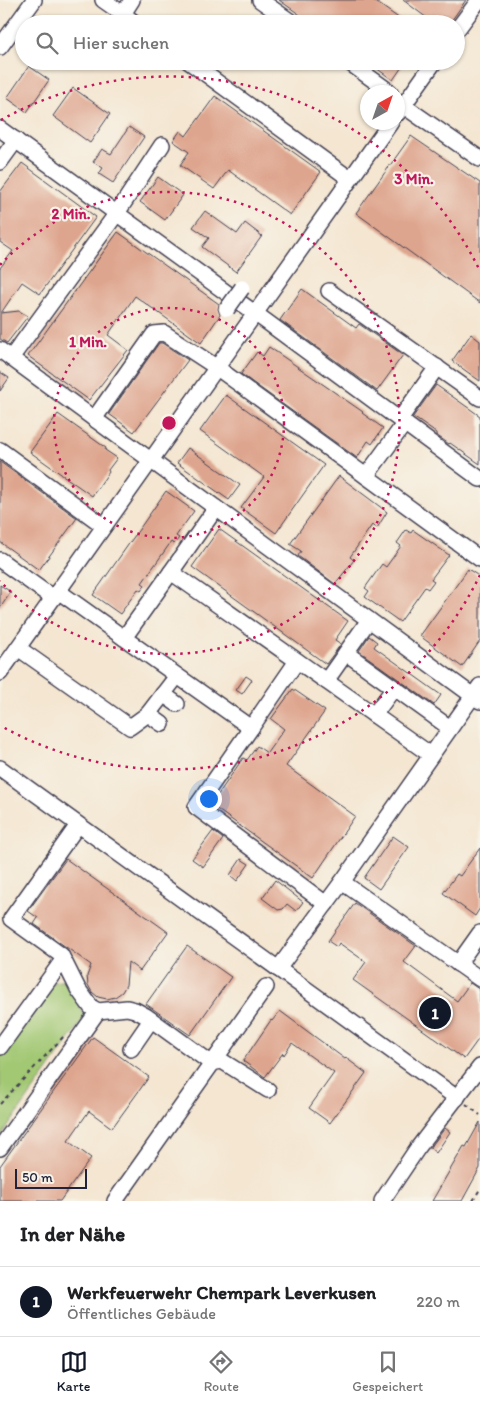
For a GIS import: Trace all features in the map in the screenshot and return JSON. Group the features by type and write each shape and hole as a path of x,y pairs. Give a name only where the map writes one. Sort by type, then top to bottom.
{"lane":[{"path":"23,15 34,0"},
{"path":"103,0 123,14 132,0"},
{"path":"260,0 281,15"},
{"path":"465,19 479,0"},
{"path":"0,46 15,26"},
{"path":"200,70 350,179"},
{"path":"359,70 380,85"},
{"path":"405,100 428,70"},
{"path":"405,108 480,159"},
{"path":"0,129 255,313 480,479"},
{"path":"0,673 386,130"},
{"path":"0,162 16,140"},
{"path":"162,145 117,213 5,354 369,620 478,694 450,728 342,882 278,969"},
{"path":"227,309 242,288"},
{"path":"329,291 480,398"},
{"path":"94,418 154,334 164,333 216,367 480,560"},
{"path":"366,476 437,367"},
{"path":"0,450 104,526"},
{"path":"124,638 216,508"},
{"path":"0,560 124,638 250,728"},
{"path":"171,572 431,755"},
{"path":"326,681 369,620"},
{"path":"18,648 130,728 148,714 177,676"},
{"path":"346,653 450,728"},
{"path":"297,660 196,807 326,904"},
{"path":"374,715 394,688"},
{"path":"163,694 177,704"},
{"path":"148,714 162,724"},
{"path":"0,768 457,1098"},
{"path":"78,824 5,924 61,956 78,989 91,1008 98,1011 127,1008 135,1010 211,1063 222,1061 268,1090"},
{"path":"342,882 480,980"},
{"path":"458,964 480,933"},
{"path":"0,1047 63,960"},
{"path":"115,1201 266,987"},
{"path":"0,1148 98,1011"},
{"path":"131,1050 151,1020"},
{"path":"382,1201 417,1149 480,1067"}],"path":[{"path":"0,1104 65,1035"},
{"path":"457,1098 480,1115"},
{"path":"473,1201 480,1189"}],"green space":[{"path":"66,981 70,985 85,1017 0,1138 0,1054 54,982"}],"building":[{"path":"279,0 373,0 394,15 300,15"},
{"path":"403,0 466,0 455,15 423,15"},
{"path":"26,70 35,70 49,80 27,112 7,98"},
{"path":"379,70 400,70 393,80"},
{"path":"73,88 110,114 90,143 53,116"},
{"path":"215,96 321,172 290,215 228,170 214,189 180,165 189,152 173,141 180,131 186,136"},
{"path":"129,127 144,137 113,183 99,174 103,168 93,162 102,149 111,154"},
{"path":"411,136 480,183 480,303 356,213"},
{"path":"22,163 96,217 40,294 22,282 1,313 19,311 28,316 7,343 0,339 0,268 13,251 0,242 0,192"},
{"path":"158,177 183,195 165,220 140,202"},
{"path":"205,211 237,234 245,223 262,236 236,272 202,247 209,238 193,227"},
{"path":"118,232 219,304 220,315 201,343 135,296 108,335 128,350 89,400 28,356"},
{"path":"302,289 356,328 359,324 403,355 377,391 280,320"},
{"path":"471,334 480,341 480,381 452,361"},
{"path":"159,343 162,343 188,360 134,432 109,414"},
{"path":"269,347 383,428 372,444 368,441 357,458 241,374 257,352 263,356"},
{"path":"0,372 9,378 0,391"},
{"path":"436,385 480,416 480,464 436,435 436,433 413,417"},
{"path":"226,395 324,465 276,533 241,508 264,477 200,431"},
{"path":"58,414 117,458 92,496 30,452"},
{"path":"188,448 240,485 229,500 177,463"},
{"path":"0,462 77,518 39,570 0,542"},
{"path":"339,476 387,512 377,528 372,525 350,557 354,560 335,584 298,556 301,551 290,544"},
{"path":"166,491 194,511 176,536 179,538 174,544 171,542 142,583 145,585 141,591 138,589 120,614 93,595"},
{"path":"219,529 348,621 335,640 341,644 326,664 192,567"},
{"path":"406,530 411,533 413,530 449,555 431,579 434,581 428,589 425,587 400,622 365,597 369,591 365,588 382,564 386,567 401,546 397,543"},
{"path":"468,569 480,577 480,641 462,667 420,636"},
{"path":"0,585 11,592 0,608"},
{"path":"369,636 377,642 374,647 441,695 434,705 359,651"},
{"path":"246,676 252,680 242,694 236,690"},
{"path":"293,689 325,711 286,766 355,816 313,878 211,805 243,758 247,760 257,746 267,753 284,729 271,719"},
{"path":"213,831 223,839 203,867 192,859"},
{"path":"393,836 409,847 379,889 364,878"},
{"path":"480,848 480,908 475,916 443,893 457,874 460,876"},
{"path":"66,859 168,932 140,971 128,962 126,985 122,992 115,997 107,999 98,997 92,992 88,985 87,976 91,965 34,924 38,918 28,911"},
{"path":"241,859 249,864 237,881 230,875"},
{"path":"275,880 303,902 296,911 287,904 283,909 278,910 262,898"},
{"path":"355,903 416,946 404,962 457,1001 470,983 480,990 480,1037 464,1059 353,980 366,962 339,943 337,947 328,941"},
{"path":"187,946 231,977 190,1035 146,1004"},
{"path":"280,1011 366,1073 330,1123 309,1108 334,1073 292,1043 265,1077 243,1061 271,1020"},
{"path":"93,1037 149,1077 112,1128 89,1111 68,1141 91,1158 60,1201 0,1201 0,1166"},
{"path":"480,1122 480,1168 462,1201 432,1201 464,1146 466,1147"},
{"path":"445,1128 450,1132 436,1153 430,1148"}],"place":[{"name":"Werkfeuerwehr Chempark Leverkusen","path":"435,1013"}]}
